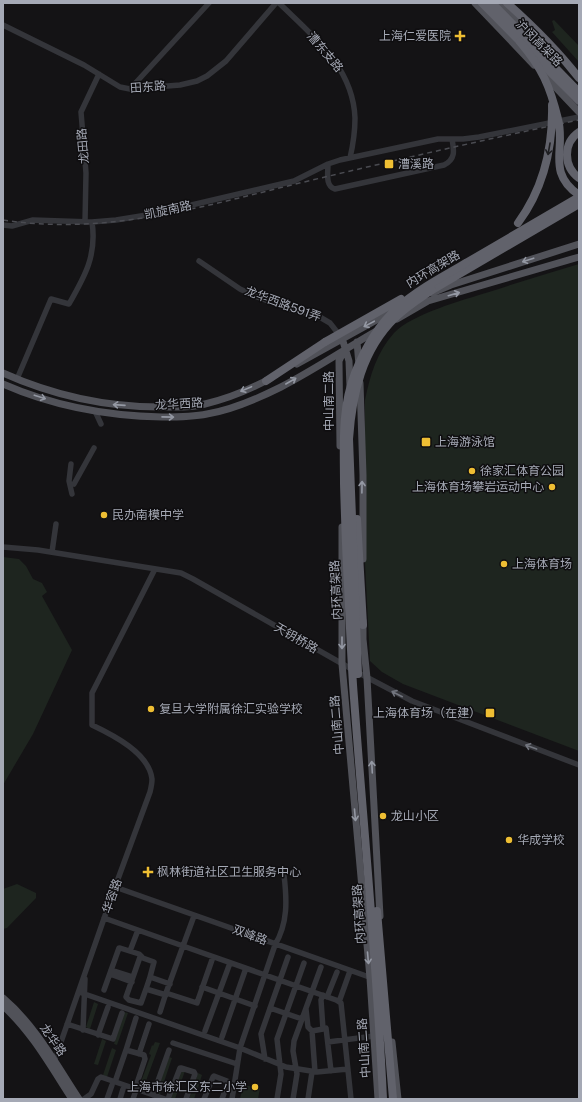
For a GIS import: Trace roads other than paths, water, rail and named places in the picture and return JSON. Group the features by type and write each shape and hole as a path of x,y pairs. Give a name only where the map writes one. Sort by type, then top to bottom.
{"highway":[{"name":"沪闵高架路","path":"482,3 579,100"},
{"name":"沪闵高架路","path":"492,3 579,92"},
{"path":"507,3 527,21 578,75"},
{"path":"520,42 542,71 552,96 559,121 559,164 561,174 570,187 579,196"},
{"path":"486,251 511,231 526,213 536,194 548,152 552,115 552,96"},
{"path":"579,132 570,140 567,148 567,158 570,167 579,178"},
{"name":"内环高架路","path":"383,1099 379,1014 354,697 346,538 344,426 346,401 361,358 372,337 393,311 408,298 429,285 579,196"},
{"name":"内环高架路","path":"393,1099 359,699 349,439 352,404 356,388 371,350 385,328 395,318 419,299 579,204"},
{"path":"266,381 357,323 429,285"},
{"path":"351,474 354,484 357,519 363,626"}],"main road":[{"path":"475,3 579,112"},
{"path":"500,3 578,75"},
{"path":"511,3 569,59 578,75"},
{"path":"342,338 403,305 451,285 579,244"},
{"path":"344,350 428,301 579,257"},
{"name":"龙华西路","path":"3,373 45,389 112,404 149,407 183,407 222,400 266,381 342,338"},
{"name":"中山南二路","path":"342,338 349,369 358,610 363,626"},
{"name":"中山南二路","path":"357,342 363,475 363,561 365,608 363,626 380,914 398,1099"},
{"name":"龙华西路","path":"3,384 41,398 109,414 183,417 207,414 241,404 281,387 344,350"},
{"name":"中山南二路","path":"344,350 340,361 339,380 342,664 370,978 378,1099"},
{"name":"龙华路","path":"3,998 26,1021 53,1064 72,1099"},
{"name":"龙华路","path":"3,1006 26,1030 78,1099"}],"street":[{"path":"130,89 209,3"},
{"name":"田东路","path":"3,25 68,56 123,88 130,89 180,85 197,81 207,76 226,61 278,3"},
{"name":"漕东支路","path":"278,3 332,57 345,76 350,89 355,112 354,135 350,158"},
{"name":"龙田路","path":"85,222 86,173 81,112 99,74"},
{"name":"凯旋南路","path":"3,226 12,226 33,220 92,222 153,214 294,181 328,164 350,158 438,139 479,137 579,117"},
{"path":"328,164 328,184 331,188 335,189 444,165 453,157 454,150 452,139"},
{"path":"18,379 51,299 69,304 85,275 94,243 92,222"},
{"name":"龙华西路591弄","path":"199,261 240,289 257,298 290,309 318,316 330,323 342,338"},
{"path":"3,389 13,388"},
{"path":"95,411 101,424"},
{"path":"74,484 94,448"},
{"path":"71,464 69,481 72,494"},
{"path":"52,552 56,524"},
{"name":"天钥桥路","path":"3,547 52,552 181,573 401,696 429,709 579,765"},
{"name":"华容路","path":"53,1064 150,792 152,781 147,764 116,736 92,725 92,693 155,569"},
{"path":"232,1099 240,1048 275,945 281,935 287,900 284,875"},
{"name":"双峰路","path":"115,887 370,978 386,979"},
{"path":"160,1012 194,916"},
{"path":"104,918 341,1003 351,1099"},
{"path":"130,951 138,930"},
{"path":"104,990 119,948 139,954 142,957 154,962 141,1003 129,1000 126,997 140,958 142,957"},
{"path":"146,988 197,1003 213,957"},
{"path":"265,1058 261,1034 288,957"},
{"path":"206,1031 230,963"},
{"path":"277,1099 281,1066 277,1039 304,963"},
{"path":"293,1099 297,1074 293,1046 311,991 321,967"},
{"path":"222,1037 246,968"},
{"path":"83,1030 85,971"},
{"path":"339,1002 350,971"},
{"path":"110,972 132,979"},
{"path":"323,1029 321,1000 325,996 337,972"},
{"path":"150,977 170,984"},
{"path":"202,987 255,1006"},
{"path":"79,992 240,1048 281,1066 314,1072 348,1069"},
{"path":"306,1006 310,1029 314,1072 308,1099"},
{"path":"98,1035 108,1007"},
{"path":"270,1008 302,1019"},
{"path":"67,1024 113,1039 122,1013"},
{"path":"107,1099 126,1050 136,1018"},
{"path":"139,1054 149,1024"},
{"path":"298,1029 326,1028 331,1071"},
{"path":"328,1042 374,1036"},
{"path":"173,1042 237,1064"},
{"path":"126,1050 144,1055 145,1059 133,1099"},
{"path":"149,1097 169,1050"},
{"path":"168,1099 181,1068 194,1072 195,1074 186,1099"},
{"path":"204,1099 214,1076 228,1082 222,1099"},
{"path":"84,1099 91,1094 99,1078 101,1077 149,1097 165,1099"},
{"path":"120,1099 123,1089"}],"railway":[{"path":"3,220 42,224 80,224 155,216 192,209 442,150 579,120"}],"place":[{"name":"上海仁爱医院","path":"460,36"},
{"name":"漕溪路","path":"389,164"},
{"name":"上海游泳馆","path":"426,442"},
{"name":"徐家汇体育公园","path":"472,471"},
{"name":"上海体育场攀岩运动中心","path":"552,487"},
{"name":"民办南模中学","path":"104,515"},
{"name":"上海体育场","path":"504,564"},
{"name":"复旦大学附属徐汇实验学校","path":"151,709"},
{"name":"上海体育场（在建）","path":"490,713"},
{"name":"龙山小区","path":"383,816"},
{"name":"华成学校","path":"509,840"},
{"name":"枫林街道社区卫生服务中心","path":"148,872"},
{"name":"上海市徐汇区东二小学","path":"255,1087"}]}
